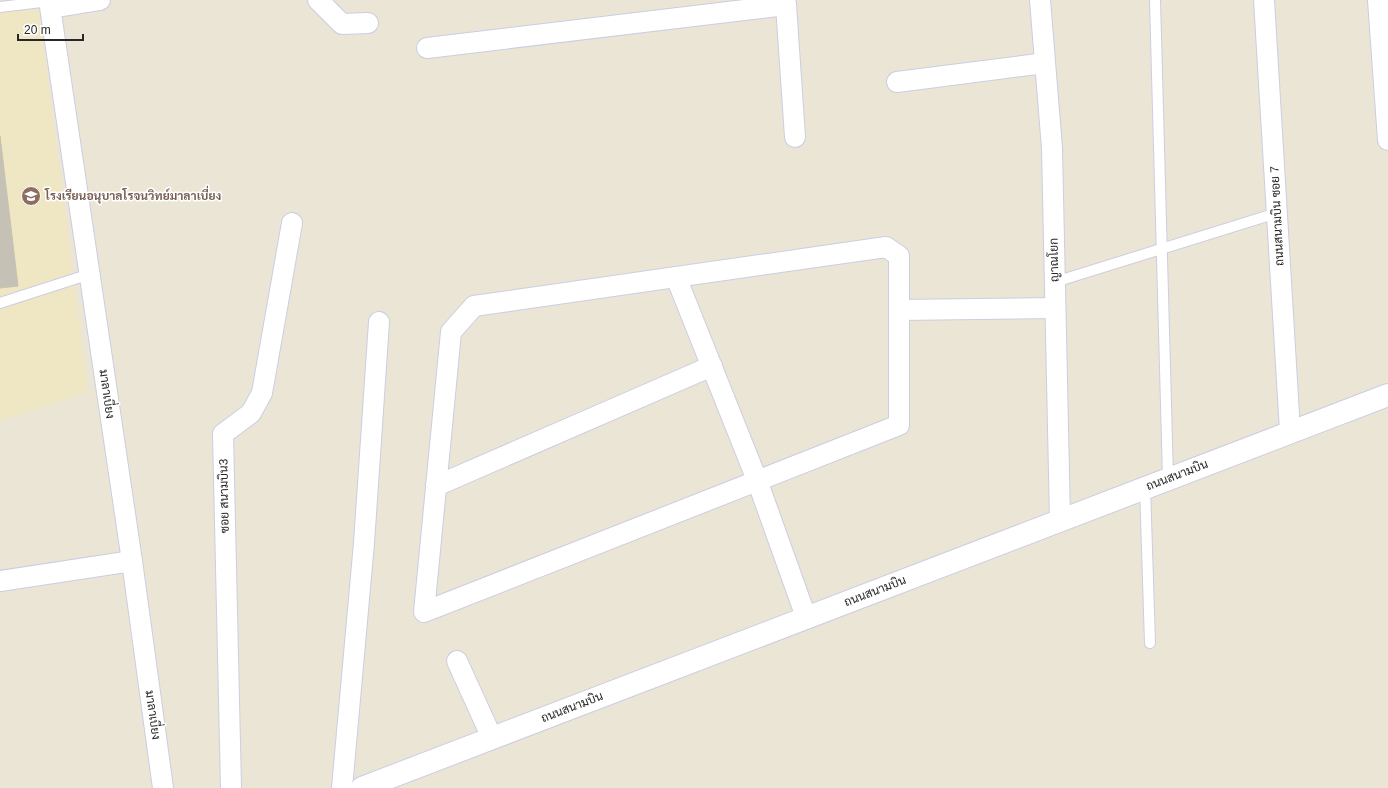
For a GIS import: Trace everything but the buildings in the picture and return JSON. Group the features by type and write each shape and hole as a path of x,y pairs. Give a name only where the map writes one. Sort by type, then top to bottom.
{"street":[{"path":"50,3 100,0"},
{"path":"318,0 342,24 368,23"},
{"name":"ญาณโยก","path":"1040,0 1052,148 1060,520"},
{"name":"ถนนสนามบิน ซอย 7","path":"1264,0 1290,431"},
{"path":"1378,0 1388,140"},
{"path":"428,48 786,2 795,137"},
{"name":"มาลาเบี่ยง","path":"50,3 132,561 163,788"},
{"path":"897,82 1045,63"},
{"name":"ซอย สนามบิน3","path":"231,788 223,434 251,412 262,393 292,223"},
{"path":"886,247 899,256 899,425 424,612 451,332 474,306 676,277 886,247"},
{"path":"676,277 757,480 806,617"},
{"path":"899,310 1055,308"},
{"path":"342,788 364,543 379,322"},
{"path":"436,486 712,366"},
{"name":"ถนนสนามบิน","path":"362,788 1290,431 1388,395"},
{"path":"0,582 132,561"},
{"path":"457,661 492,738"}],"lane":[{"path":"1155,0 1168,478"},
{"path":"0,7 50,3"},
{"path":"1055,282 1277,213"},
{"path":"0,303 90,274"},
{"path":"1145,487 1150,643"}],"shaded area":[{"name":"โรงเรียนอนุบาลโรจนวิทย์มาลาเบี่ยง","path":"0,0 38,0 88,392 0,421"}],"place":[{"name":"โรงเรียนอนุบาลโรจนวิทย์มาลาเบี่ยง","path":"31,196"}]}
